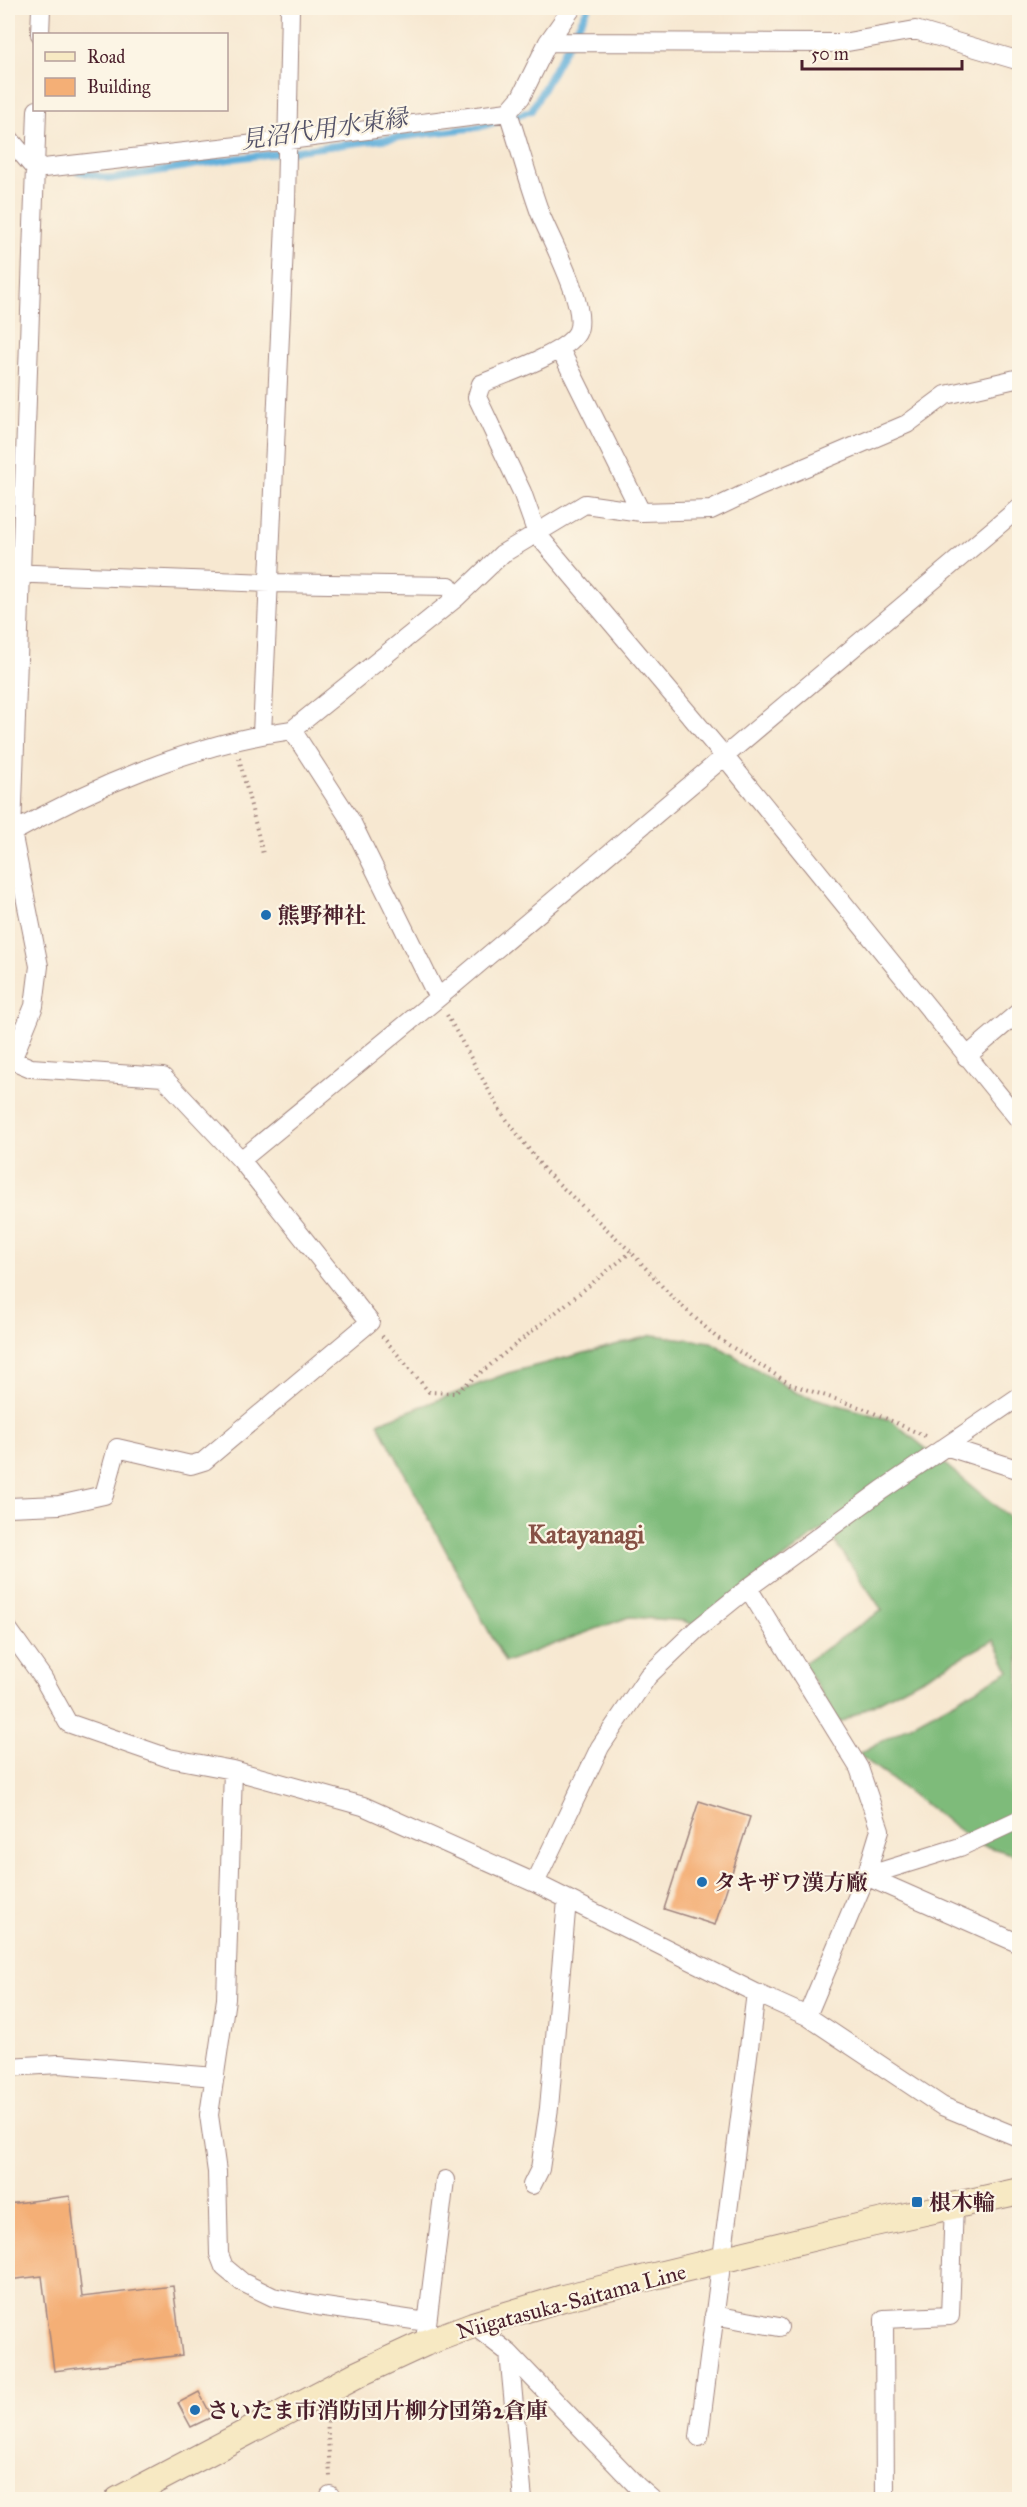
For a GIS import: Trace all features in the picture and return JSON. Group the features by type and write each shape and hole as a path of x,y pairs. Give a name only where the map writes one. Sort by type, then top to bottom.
{"main road":[{"name":"Niigatasuka-Saitama Line","path":"118,2499 326,2391 426,2332 473,2325 563,2298 954,2204 1020,2191"}],"street":[{"path":"40,33 41,8"},
{"path":"262,734 289,140 290,8"},
{"path":"35,169 508,112 521,97 548,42 572,8"},
{"path":"548,42 842,43 915,30 1020,61"},
{"path":"8,1507 59,1505 104,1495 117,1448 191,1465 204,1461 370,1322 241,1160 163,1077 31,1068 12,1060 34,1006 39,966 10,833 14,573 37,111"},
{"path":"508,112 540,214 561,255 580,319 577,333 560,350 481,384 477,397 522,492 537,534 725,757 1020,1122"},
{"path":"8,137 35,169"},
{"path":"560,350 642,512"},
{"path":"10,833 88,794 185,754 262,734 292,730 456,598 502,554 585,504 642,512 711,510 907,424 946,395 1020,378"},
{"path":"241,1160 438,998 1020,507"},
{"path":"14,573 270,583 449,586 456,598"},
{"path":"292,730 351,821 438,998"},
{"path":"966,1057 1020,1011"},
{"path":"535,1883 600,1747 648,1676 696,1630 748,1588 882,1490 1020,1396"},
{"path":"948,1447 1020,1470"},
{"path":"748,1588 859,1768 880,1830 866,1876 807,2016"},
{"path":"8,1629 43,1678 68,1723 169,1758 233,1770 363,1806 535,1883 807,2016 942,2106 1020,2138"},
{"path":"233,1770 226,2000 209,2115 217,2172 219,2254 224,2267 242,2282 273,2296 426,2332 445,2180"},
{"path":"866,1876 960,1847 1020,1820"},
{"path":"866,1876 1020,1944"},
{"path":"532,2185 540,2169 549,2108 567,1900"},
{"path":"699,2437 756,1993"},
{"path":"8,2067 59,2064 214,2077"},
{"path":"885,2499 884,2319 950,2316 954,2204"},
{"path":"714,2315 778,2326"},
{"path":"473,2325 509,2353 637,2486 653,2499"},
{"path":"509,2353 523,2499"}],"path":[{"path":"235,742 263,854"},
{"path":"438,998 501,1112 545,1171 631,1252 671,1296 716,1336 790,1384 865,1409 948,1447"},
{"path":"370,1322 429,1392 455,1393 631,1252"},
{"path":"326,2391 331,2497"}],"green space":[{"path":"653,1335 711,1342 797,1393 891,1420 1019,1525 1019,1856 978,1844 858,1754 1009,1671 994,1640 839,1723 803,1664 882,1610 825,1527 695,1626 684,1621 629,1617 505,1662 378,1423 508,1373"}],"building":[{"path":"699,1801 750,1817 715,1925 664,1909"},
{"path":"70,2196 82,2297 173,2286 182,2355 54,2371 42,2276 8,2280 8,2204"},
{"name":"さいたま市消防団片柳分団第2倉庫","path":"199,2392 212,2417 191,2427 178,2403"}],"waterway":[{"name":"見沼代用水東縁","path":"512,117 531,111 588,8"},
{"name":"見沼代用水東縁","path":"77,171 111,179 238,158 480,127 502,120"}],"place":[{"name":"熊野神社","path":"266,915"},
{"name":"タキザワ漢方廠","path":"702,1882"},
{"name":"根木輪","path":"917,2202"},
{"name":"さいたま市消防団片柳分団第2倉庫","path":"195,2410"}],"district":[{"name":"Katayanagi","path":"586,1534"}]}
